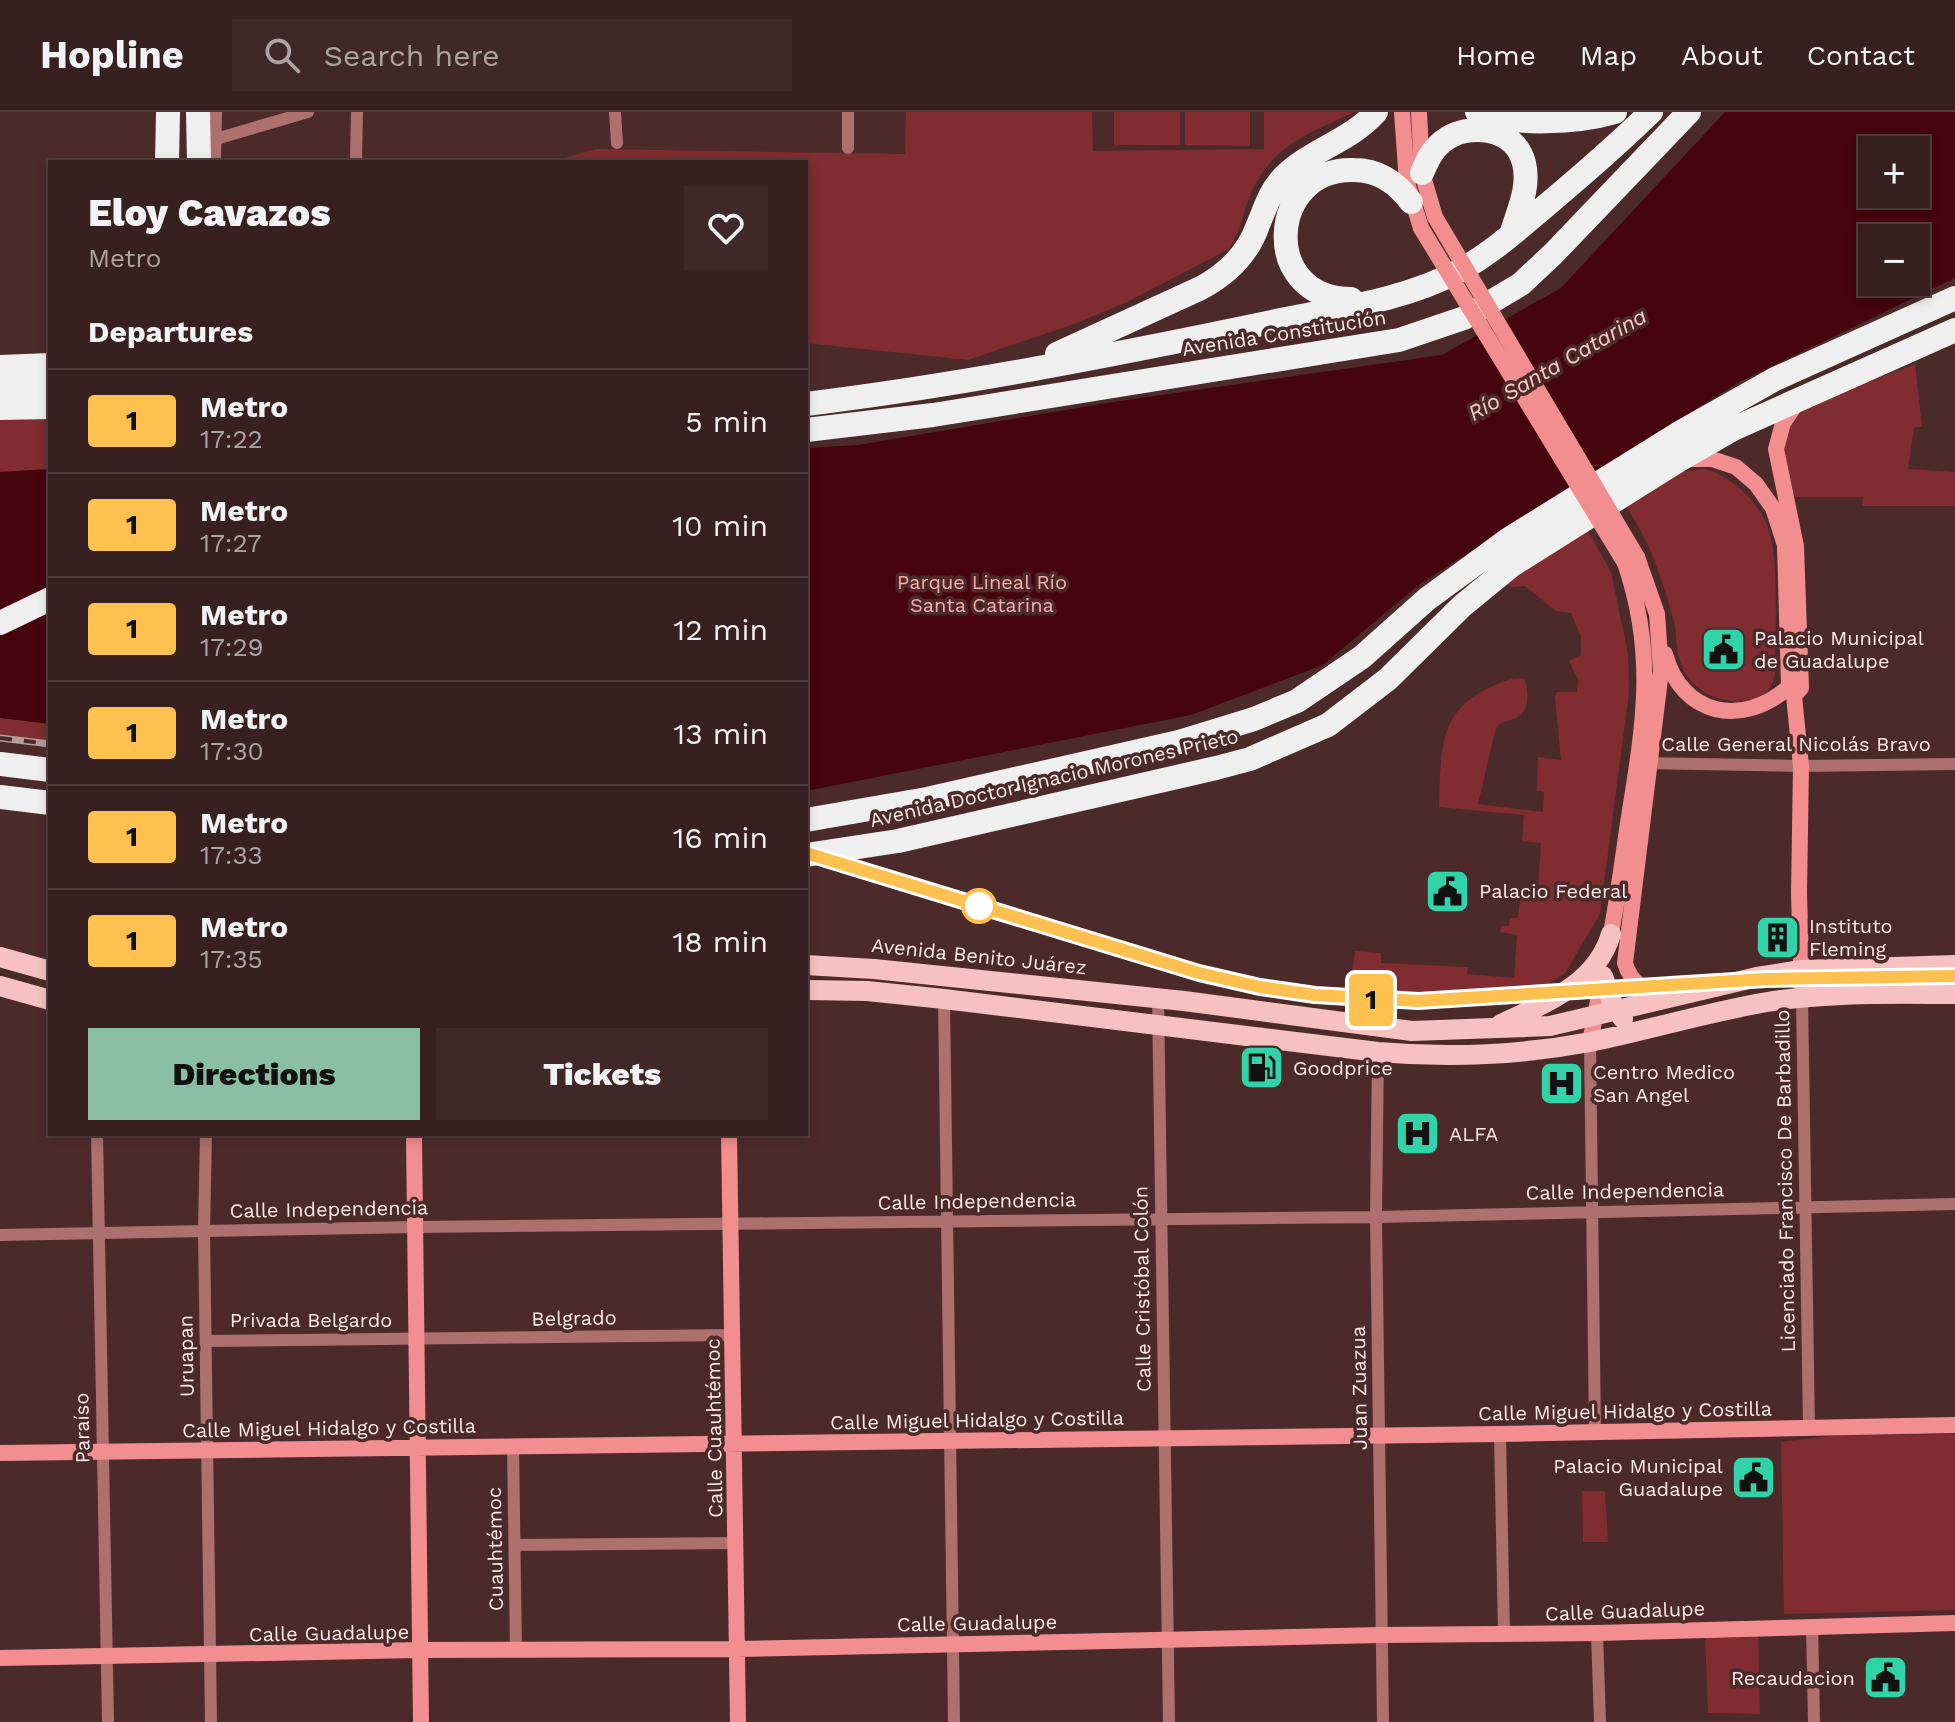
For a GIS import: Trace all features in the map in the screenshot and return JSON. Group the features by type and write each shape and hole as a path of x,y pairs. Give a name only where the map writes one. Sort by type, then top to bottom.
{"highway":[{"path":"1027,369 1222,275 1247,248 1271,193 1282,178 1359,128 1376,112"},
{"path":"1477,112 1506,119 1550,120 1615,112"},
{"name":"Avenida Constitución","path":"808,404 893,393 1216,334 1410,292 1477,260 1511,235 1606,155 1651,112"},
{"name":"Avenida Constitución","path":"808,430 933,415 1399,340 1444,327 1484,308 1537,270 1689,112"},
{"path":"155,160 188,118"},
{"path":"168,160 188,118"},
{"path":"183,160 188,118"},
{"path":"188,118 198,160"},
{"path":"1422,173 1437,146 1453,134 1479,129 1504,137 1523,158 1525,173 1525,191 1511,235"},
{"path":"1378,299 1340,299 1306,285 1298,277 1288,257 1285,235 1289,213 1307,187 1326,175 1347,170 1368,171 1388,179 1411,202"},
{"name":"Avenida Doctor Ignacio Morones Prieto","path":"808,820 927,799 1179,742 1254,719 1297,701 1362,657 1427,599 1509,539 1681,432 1775,379 1955,298"},
{"name":"Avenida Doctor Ignacio Morones Prieto","path":"808,855 898,841 1126,790 1250,759 1328,725 1360,703 1462,606 1512,565 1733,429 1955,330"},
{"path":"0,367 48,365"},
{"path":"0,390 48,385"},
{"path":"0,408 48,407"},
{"path":"0,623 48,600"},
{"path":"0,764 48,770"},
{"path":"0,797 48,803"}],"main road":[{"path":"1488,1029 1576,985 1599,960 1611,934"},
{"path":"0,957 48,970"},
{"name":"Avenida Benito Juárez","path":"808,965 874,969 1158,999 1394,1030 1550,1026 1757,977 1801,970 1955,965"},
{"path":"1603,976 1616,1011 1638,1030"},
{"path":"0,986 48,999"},
{"path":"808,990 867,991 944,999 1378,1052 1492,1053 1590,1042 1765,1002 1802,997 1955,994"}],"street":[{"path":"214,160 188,118 308,112"},
{"path":"356,160 357,112"},
{"path":"615,112 617,143"},
{"path":"848,112 848,148"},
{"path":"1402,112 1404,164 1411,202 1421,228 1631,560 1645,653 1646,683 1644,764 1625,963 1631,979 1638,985 1674,999"},
{"path":"1419,112 1422,173 1435,217 1652,595 1661,641 1671,671 1681,688 1709,707 1728,711 1751,709 1794,690"},
{"name":"Licenciado Francisco De Barbadillo","path":"1794,690 1796,546 1794,524 1776,449 1783,423 1802,397"},
{"name":"Licenciado Francisco De Barbadillo","path":"1679,460 1712,459 1736,467 1756,484 1773,508 1785,545 1801,766 1801,970 1809,1427"},
{"path":"1595,1432 1590,1042 1661,671 1661,641"},
{"name":"Calle General Nicolás Bravo","path":"1644,764 1955,764"},
{"path":"944,999 954,1722"},
{"name":"Calle Cristóbal Colón","path":"1158,999 1169,1722"},
{"name":"Juan Zuazua","path":"1378,1052 1376,1217 1383,1722"},
{"name":"Paraíso","path":"97,1136 108,1722"},
{"name":"Uruapan","path":"206,1136 204,1231 211,1722"},
{"path":"414,1136 421,1722"},
{"name":"Calle Cuauhtémoc","path":"729,1136 738,1722"},
{"name":"Calle Independencia","path":"0,1235 416,1227 1376,1217 1955,1204"},
{"name":"Belgrado","path":"416,1340 733,1335"},
{"name":"Privada Belgardo","path":"206,1341 416,1340"},
{"name":"Calle Miguel Hidalgo y Costilla","path":"0,1453 1500,1434 1955,1425"},
{"path":"1500,1434 1504,1634"},
{"name":"Cuauhtémoc","path":"513,1446 516,1651"},
{"path":"515,1545 735,1543"},
{"name":"Calle Guadalupe","path":"0,1658 419,1650 736,1649 1955,1623"},
{"path":"1812,1625 1814,1722"},
{"path":"1597,1633 1600,1722"}],"shaded area":[{"path":"906,112 1092,112 1093,151 1264,149 1264,112 1354,112 1295,141 1271,161 1252,191 1229,249 1127,302 1077,323 968,360 808,343 808,160 557,160 596,149 905,154"},
{"path":"1114,112 1180,112 1180,145 1114,145"},
{"path":"1185,112 1250,112 1250,146 1185,145"},
{"path":"1915,364 1922,427 1914,427 1908,469 1955,472 1955,506 1862,506 1863,497 1796,497 1784,465 1784,453 1789,431 1801,412 1836,394"},
{"path":"48,413 48,742 0,736 0,415"},
{"path":"1704,469 1723,476 1750,498 1763,516 1771,539 1776,597 1775,673 1768,690 1753,699 1720,699 1701,690 1686,674 1679,659 1674,621 1654,560 1626,506 1678,472"},
{"path":"1587,529 1611,572 1628,653 1629,692 1600,914 1565,973 1545,986 1515,993 1346,1001 1347,977 1352,976 1355,951 1381,953 1381,963 1468,967 1467,974 1514,978 1517,935 1500,932 1501,926 1509,926 1510,918 1518,918 1521,887 1538,888 1541,843 1522,841 1524,815 1439,807 1442,754 1450,723 1472,698 1507,680 1525,679 1525,708 1519,716 1496,728 1478,804 1543,812 1544,792 1537,791 1538,757 1561,760 1555,697 1557,692 1577,692 1578,680 1569,661 1581,655 1581,637 1571,613 1556,611 1525,586 1512,587 1503,582"},
{"path":"1955,1434 1955,1610 1784,1614 1781,1442 1829,1436"},
{"path":"1582,1491 1605,1491 1608,1542 1583,1542"},
{"path":"1758,1632 1760,1714 1708,1713 1705,1634"}],"water":[{"name":"Río Santa Catarina","path":"1725,112 1955,112 1955,278 1930,290 1930,224 1858,224 1858,296 1918,296 1739,382 1421,583 1323,665 1191,715 808,791 808,448 858,445 1119,401 1442,355 1561,288"},
{"path":"48,469 48,724 0,718 0,472"}],"railway":[{"path":"0,738 48,744"},
{"path":"808,854 1199,973 1315,995 1418,1001 1766,979 1955,976"}],"metro line":[{"name":"1","path":"808,854 1199,973 1315,995 1418,1001 1766,979 1955,976"}],"place":[{"name":"Palacio Municipal de Guadalupe","path":"1723,649"},
{"name":"Palacio Federal","path":"1448,891"},
{"name":"Instituto Fleming","path":"1778,938"},
{"name":"Goodprice","path":"1262,1068"},
{"name":"Centro Medico San Angel","path":"1562,1083"},
{"name":"ALFA","path":"1418,1134"},
{"name":"Palacio Municipal Guadalupe","path":"1754,1477"},
{"name":"Recaudacion","path":"1886,1678"}],"park label":[{"name":"Parque Lineal Río Santa Catarina","path":"982,594"}]}
